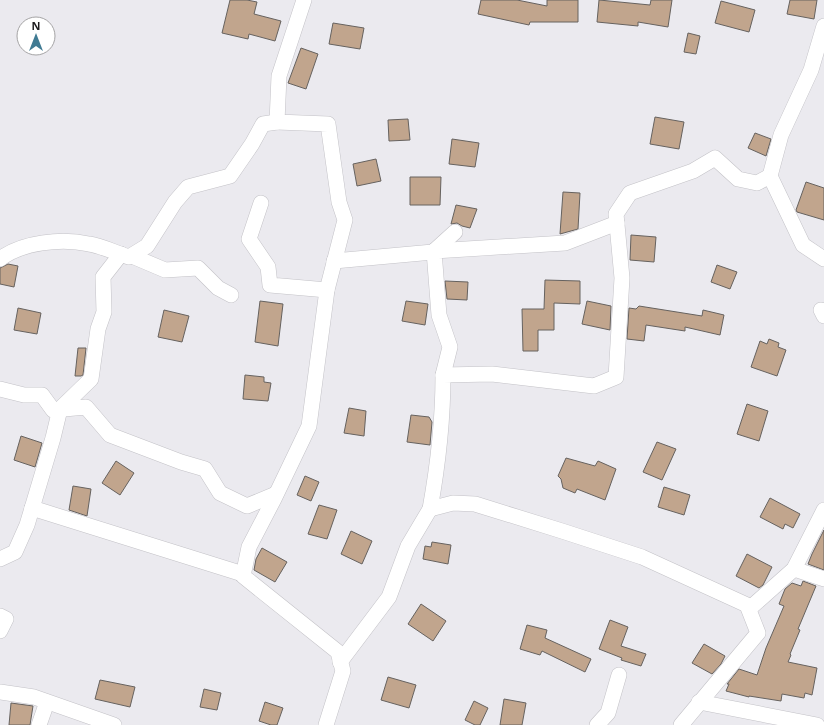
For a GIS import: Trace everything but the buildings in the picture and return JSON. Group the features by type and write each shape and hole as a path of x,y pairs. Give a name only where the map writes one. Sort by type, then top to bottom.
{"street":[{"path":"277,122 279,76 304,0"},
{"path":"824,26 811,70 781,135 770,176 803,244 824,259"},
{"path":"0,558 15,552 27,525 53,438 60,409 91,379 98,329 104,312 103,277 126,255 148,246 175,202 188,187 230,176 252,144 263,124 277,122 328,124 339,202 345,220 326,290 309,426 249,547 243,574"},
{"path":"443,375 492,374 594,386 616,377 622,278 616,214 630,193 693,171 716,158 738,179 757,183 770,176"},
{"path":"261,203 249,239 268,267 270,285 326,290"},
{"path":"334,262 434,251 565,243 617,223"},
{"path":"434,251 455,232"},
{"path":"0,259 8,253 32,245 56,241 89,244 126,255 165,270 198,268 218,288 231,295"},
{"path":"340,662 389,597 408,546 430,509 437,468 443,395 443,375 450,347 438,315 434,251"},
{"path":"0,389 24,395 42,395 53,410 86,407 110,435 181,462 205,469 220,493 247,506 276,494"},
{"path":"430,509 453,503 475,504 642,557 747,605 758,633 681,725"},
{"path":"32,508 243,574 243,576 338,652 343,671 326,725"},
{"path":"749,609 794,570 824,510"},
{"path":"794,570 824,579"},
{"path":"0,616 6,619 0,631"},
{"path":"597,725 608,712 619,675"},
{"path":"0,692 34,697 114,725"},
{"path":"39,725 47,702"},
{"path":"700,702 818,725"}]}
